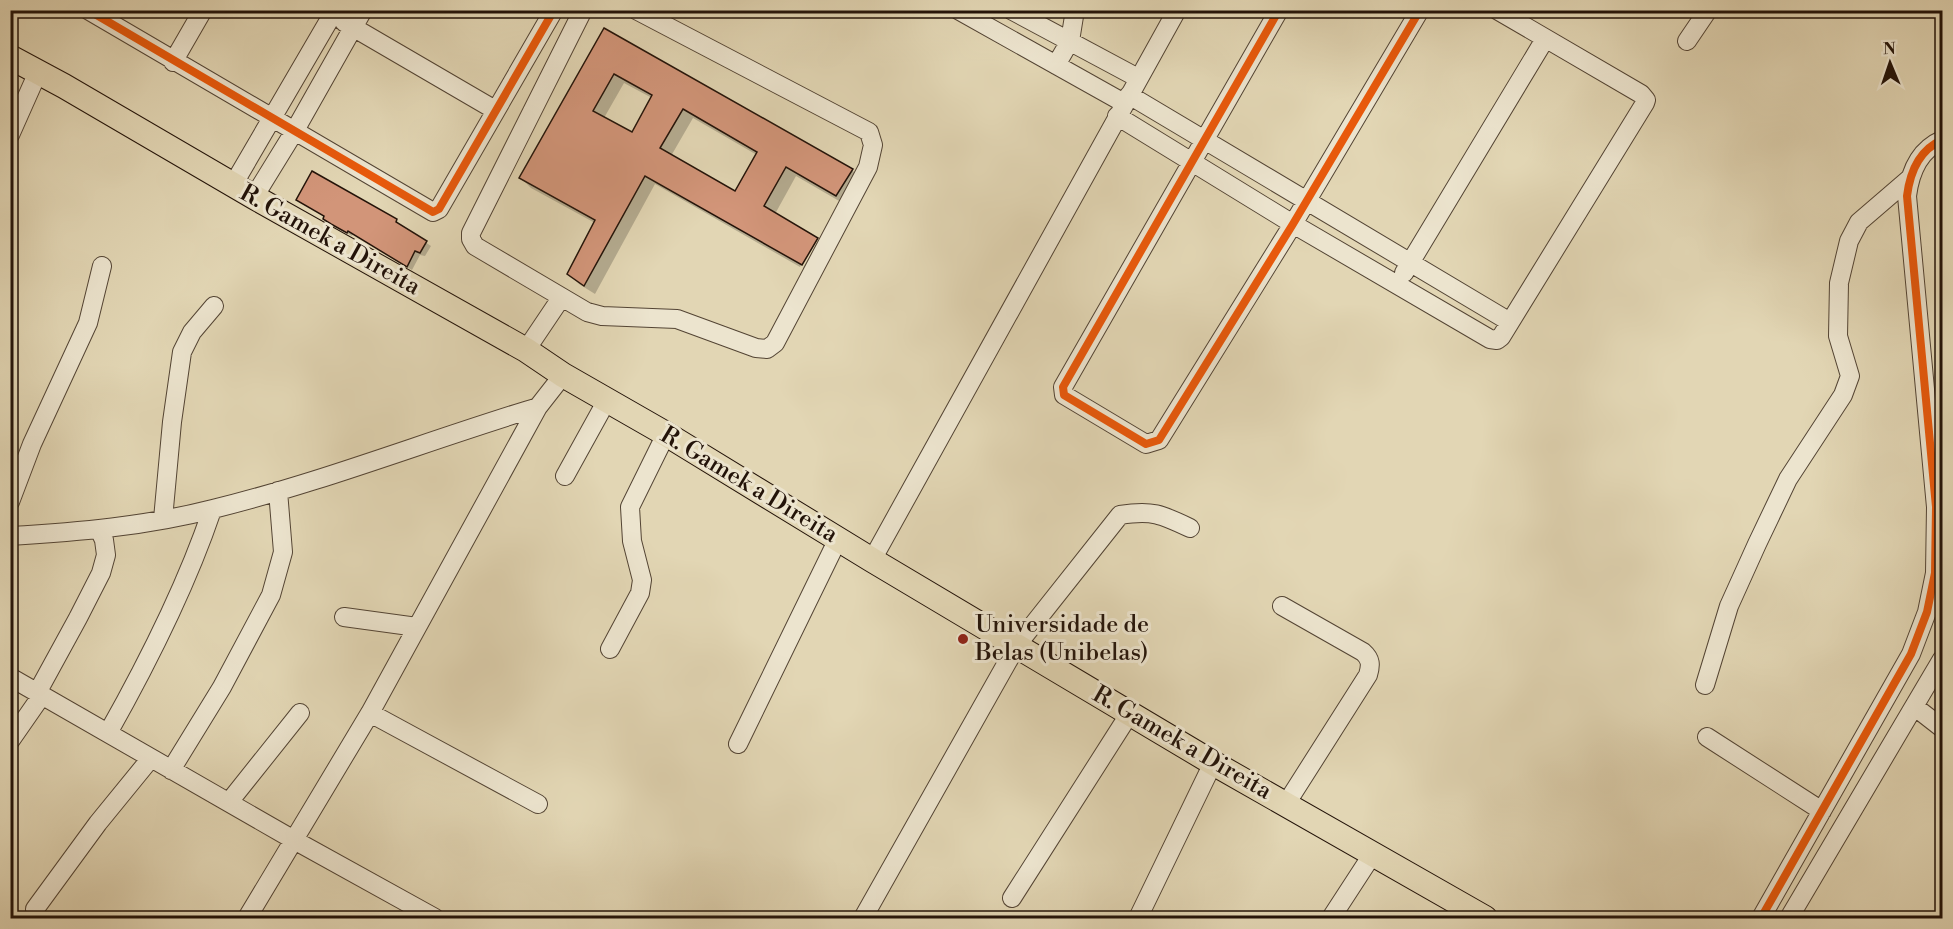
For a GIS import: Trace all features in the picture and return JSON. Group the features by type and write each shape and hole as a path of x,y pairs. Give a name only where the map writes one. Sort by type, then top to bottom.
{"main road":[{"name":"R. Gamek a Direita","path":"10,57 526,350 563,375 666,434 1213,763 1484,918"}],"street":[{"path":"88,10 173,62 430,211 436,212 554,10"},
{"path":"173,62 203,10"},
{"path":"254,197 294,132 363,10"},
{"path":"583,10 471,233 471,239 475,246 587,312 603,316 677,319 756,348 767,349 775,343 868,167 873,145 869,132 636,10"},
{"path":"958,10 1124,105 1206,140 1510,322"},
{"path":"1011,10 1138,78"},
{"path":"872,560 1177,10"},
{"path":"1279,10 1063,387 1064,395 1146,444 1159,440 1307,201 1420,10"},
{"path":"1124,105 1194,161 1293,224 1490,339 1497,340 1646,103 1641,94 1497,10"},
{"path":"1687,41 1708,10"},
{"path":"233,185 334,13 353,27 495,110"},
{"path":"1032,51 1047,28 1074,13"},
{"path":"1056,65 1070,41 1074,13"},
{"path":"1397,285 1545,39"},
{"path":"10,135 38,72"},
{"path":"1761,918 1911,654 1927,612 1935,573 1936,507 1907,196 1909,179 1917,161 1934,144 1942,140"},
{"path":"1705,685 1729,606 1788,479 1843,395 1850,376 1838,336 1839,283 1850,241 1859,222 1909,179"},
{"path":"10,502 32,444 88,323 102,266"},
{"path":"526,350 561,298"},
{"path":"163,519 172,422 182,352 192,332 214,306"},
{"path":"247,918 370,713 538,407 563,375"},
{"path":"565,476 607,400"},
{"path":"10,536 99,529 212,510 278,492 417,447 458,431 538,407"},
{"path":"610,649 640,593 642,580 632,540 630,507 666,434"},
{"path":"171,770 222,687 271,595 284,552 278,492"},
{"path":"108,733 134,688 186,578 212,510"},
{"path":"863,918 1017,645 1120,516 1143,512 1164,515 1190,528"},
{"path":"10,741 39,694 100,573 106,555 104,540 99,529"},
{"path":"738,744 838,539"},
{"path":"1282,606 1363,652 1368,657 1371,666 1368,675 1286,804"},
{"path":"344,617 417,627"},
{"path":"1789,918 1942,659"},
{"path":"10,677 435,918"},
{"path":"1915,707 1942,728"},
{"path":"229,802 300,713"},
{"path":"370,713 538,804"},
{"path":"1012,898 1130,713"},
{"path":"1707,737 1822,811"},
{"path":"35,909 98,823 151,758"},
{"path":"1138,918 1213,763"},
{"path":"1331,918 1372,855"}],"building":[{"path":"604,28 853,169 836,196 786,167 764,206 818,238 802,265 645,176 584,286 567,274 595,220 519,178","holes":["614,74 652,95 632,132 593,111","683,109 757,152 735,191 660,148"]},
{"path":"312,171 397,219 396,222 427,241 420,253 415,251 407,267 348,231 347,233 331,224 323,219 324,216 296,200"}],"cycle path":[{"path":"88,10 433,212 439,209 554,10"},
{"path":"1279,10 1063,387 1064,395 1146,444 1159,440 1293,224 1420,10"},
{"path":"1761,918 1911,654 1927,612 1935,573 1936,507 1907,196 1910,179 1917,163 1927,150 1942,140"}],"place":[{"name":"Universidade de Belas (Unibelas)","path":"963,639"}]}
